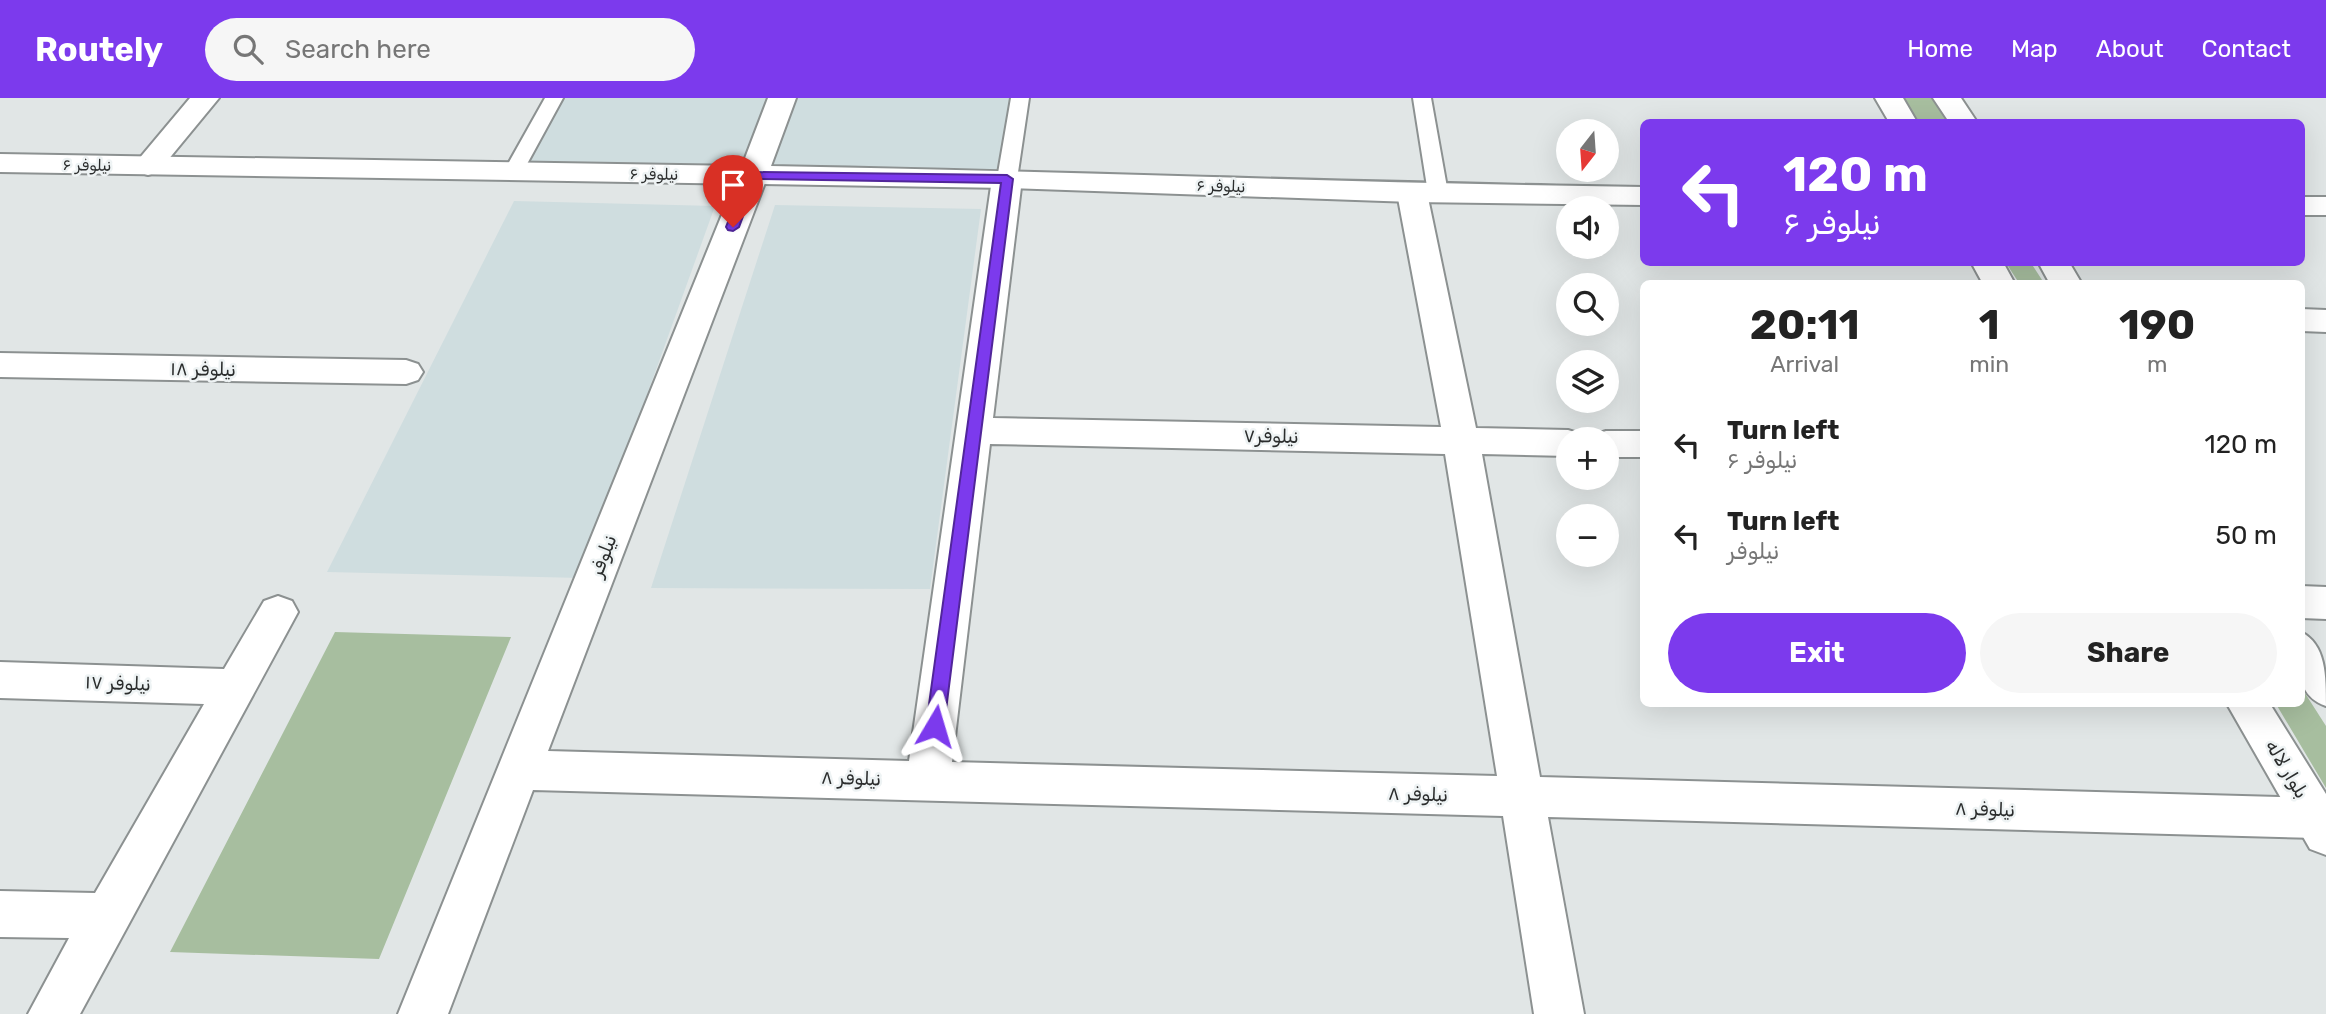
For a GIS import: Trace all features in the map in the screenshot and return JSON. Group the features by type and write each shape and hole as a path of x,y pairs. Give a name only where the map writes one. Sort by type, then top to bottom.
{"street":[{"path":"148,166 205,98"},
{"name":"نیلوفر","path":"423,1014 782,98"},
{"path":"1889,98 1901,119"},
{"path":"1947,98 1960,119"},
{"name":"نیلوفر ۶","path":"0,163 1007,179 1425,193 1640,197"},
{"path":"928,780 1007,179"},
{"path":"1425,193 1461,440 1559,1014"},
{"path":"2305,206 2326,206"},
{"path":"2305,320 2326,321"},
{"name":"نیلوفر ۱۸","path":"0,365 406,372"},
{"name":"نیلوفر۷","path":"974,430 1556,443"},
{"path":"1619,443 1640,444"},
{"path":"2305,602 2326,603"},
{"path":"53,1014 278,612"},
{"path":"2305,655 2326,688"},
{"name":"نیلوفر ۱۷","path":"0,680 237,687"},
{"name":"بلوار لاله","path":"2251,707 2321,826"},
{"name":"نیلوفر ۸","path":"519,770 1522,796 2321,826"},
{"path":"0,914 108,916"}],"lane":[{"path":"514,172 554,98"},
{"path":"1007,179 1020,98"},
{"path":"1422,98 1425,193"}],"shaded area":[{"path":"554,98 1020,98 1007,179 514,171"},
{"path":"514,201 715,206 581,578 327,572"},
{"path":"775,205 981,209 930,589 651,588"}],"green space":[{"path":"1903,98 1933,98 1947,119 1916,119"},
{"path":"2008,266 2033,266 2042,280 2017,280"},
{"path":"335,632 511,637 379,959 170,952"},
{"path":"2305,693 2326,726 2326,788 2278,707 2305,707"}],"route":[{"path":"733,227 753,175 1007,179 935,726"}]}
